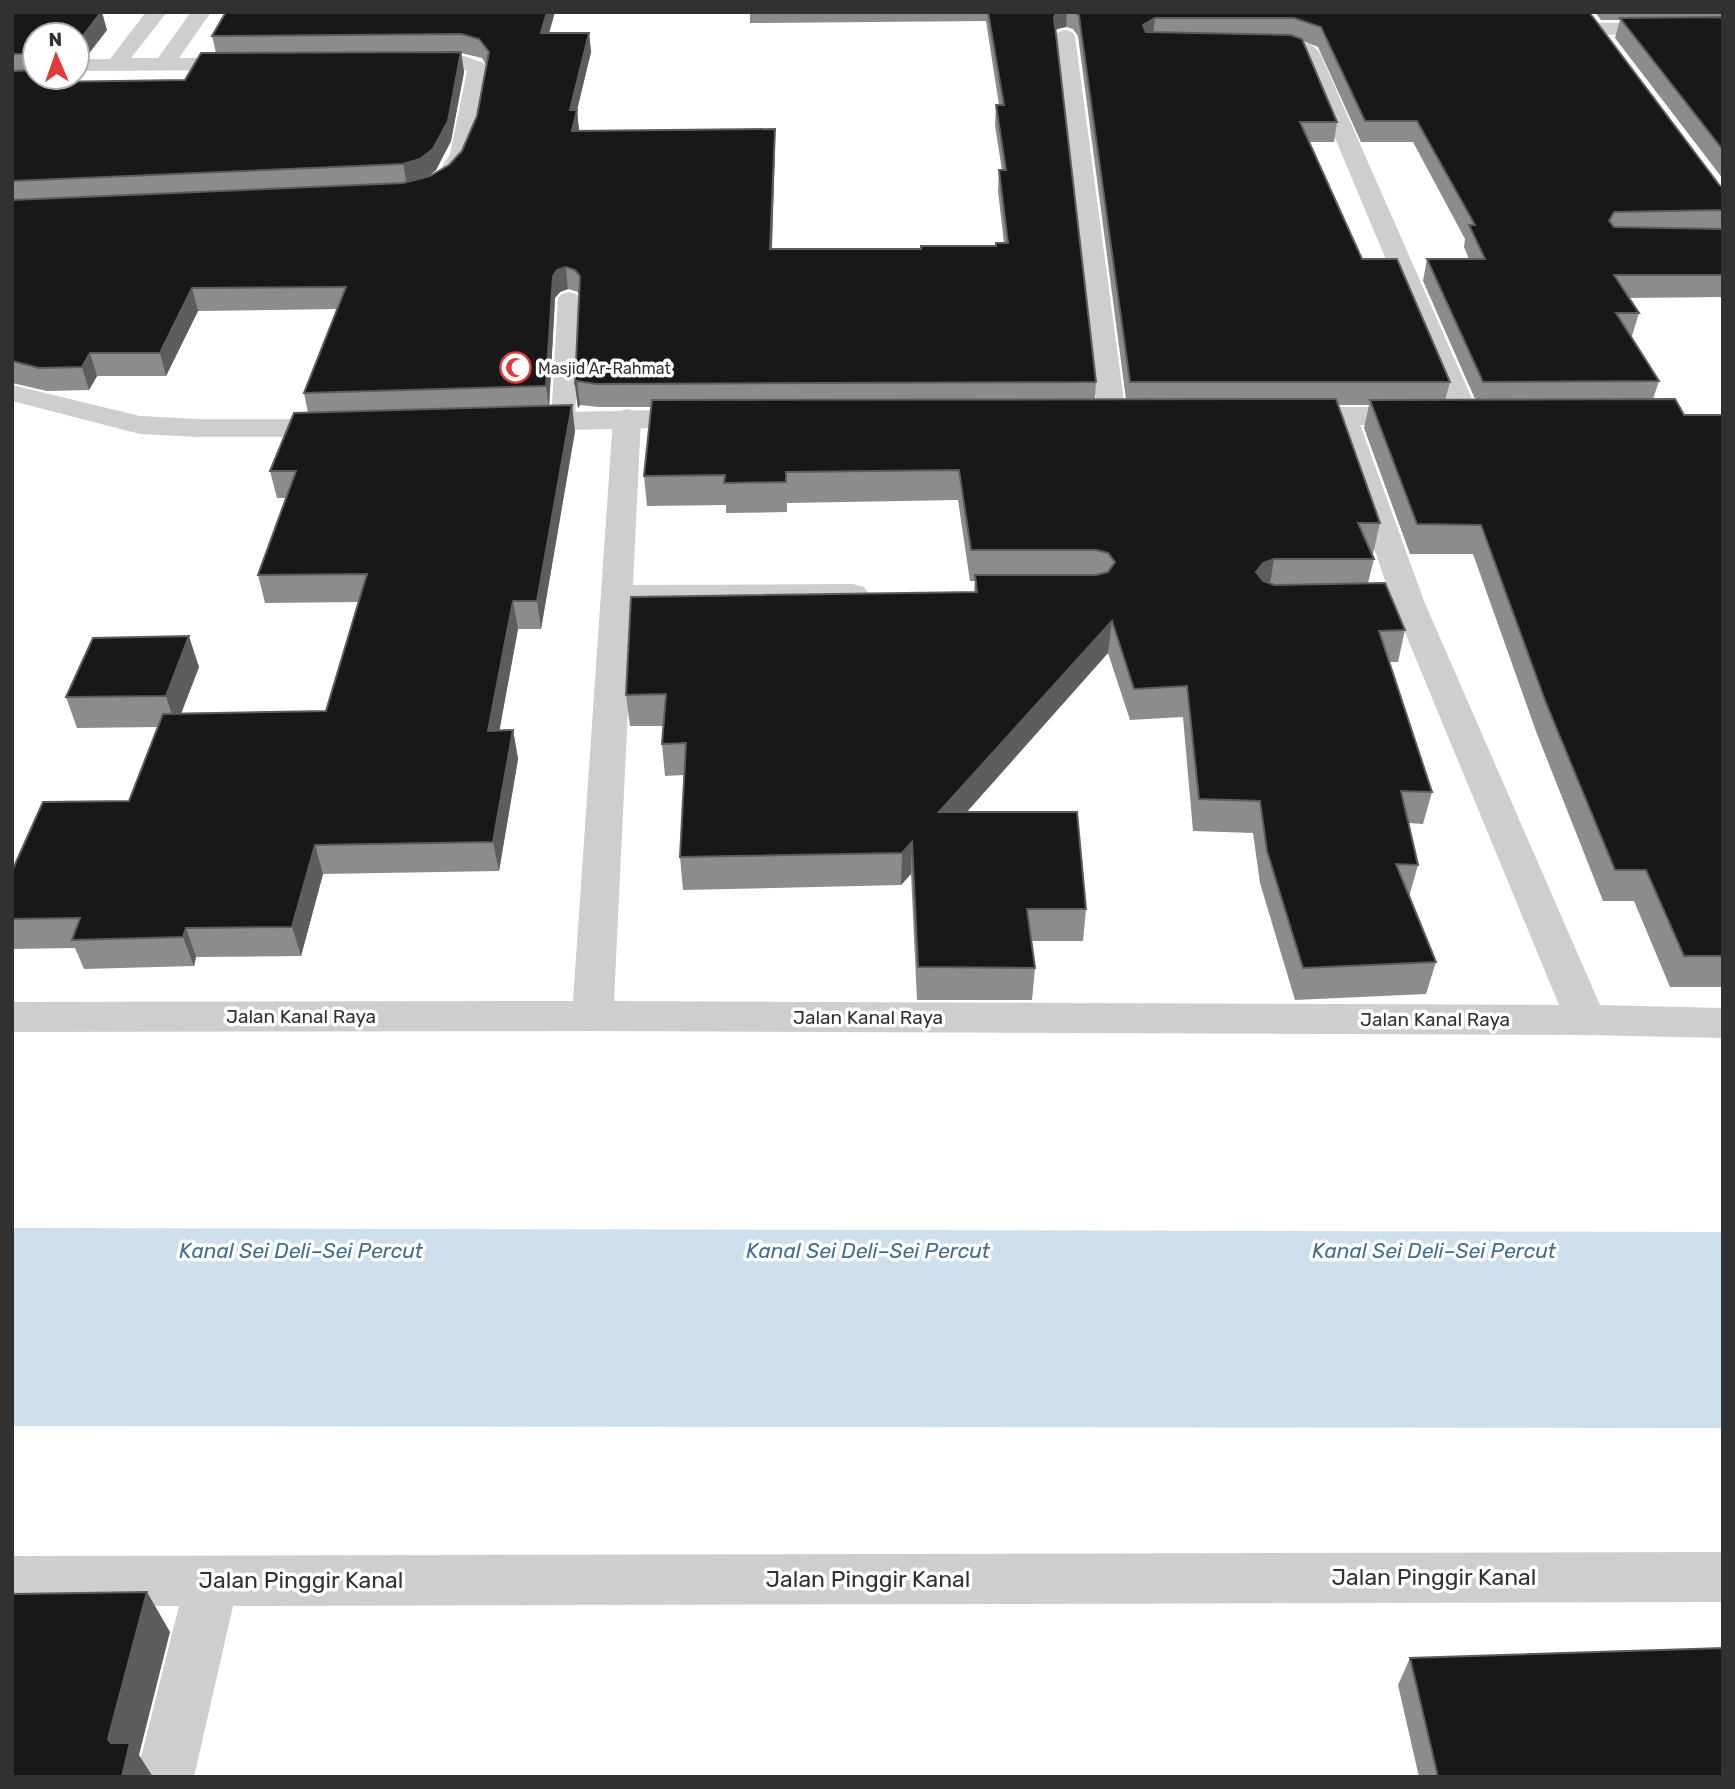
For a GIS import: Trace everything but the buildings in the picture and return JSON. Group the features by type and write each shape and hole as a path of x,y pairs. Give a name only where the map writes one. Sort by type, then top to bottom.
{"street":[{"path":"119,65 119,60 157,12"},
{"path":"168,64 168,59 201,12"},
{"path":"1709,12 1723,14"},
{"path":"1588,20 1723,28"},
{"path":"1588,20 1610,50"},
{"path":"1065,36 1111,416"},
{"path":"1231,46 1291,46 1310,53 1480,417 1258,416"},
{"path":"91,70 119,65 168,64 259,72 91,73"},
{"path":"395,71 476,78 467,132 456,168 439,186 405,195"},
{"path":"12,393 140,425 283,429 364,427"},
{"path":"1343,416 1394,602 1586,1020"},
{"path":"593,1016 627,418"},
{"path":"497,423 627,418 724,418"},
{"path":"617,595 889,594"},
{"name":"Jalan Kanal Raya","path":"12,1017 593,1016 1586,1020 1723,1023"},
{"name":"Jalan Pinggir Kanal","path":"12,1581 1723,1577"},
{"path":"165,1777 212,1581"}],"lane":[{"path":"563,421 569,298"}],"water":[{"name":"Kanal Sei Deli–Sei Percut","path":"12,1228 1723,1232 1723,1428 12,1426"}],"place":[{"name":"Masjid Ar-Rahmat","path":"515,368"}]}
